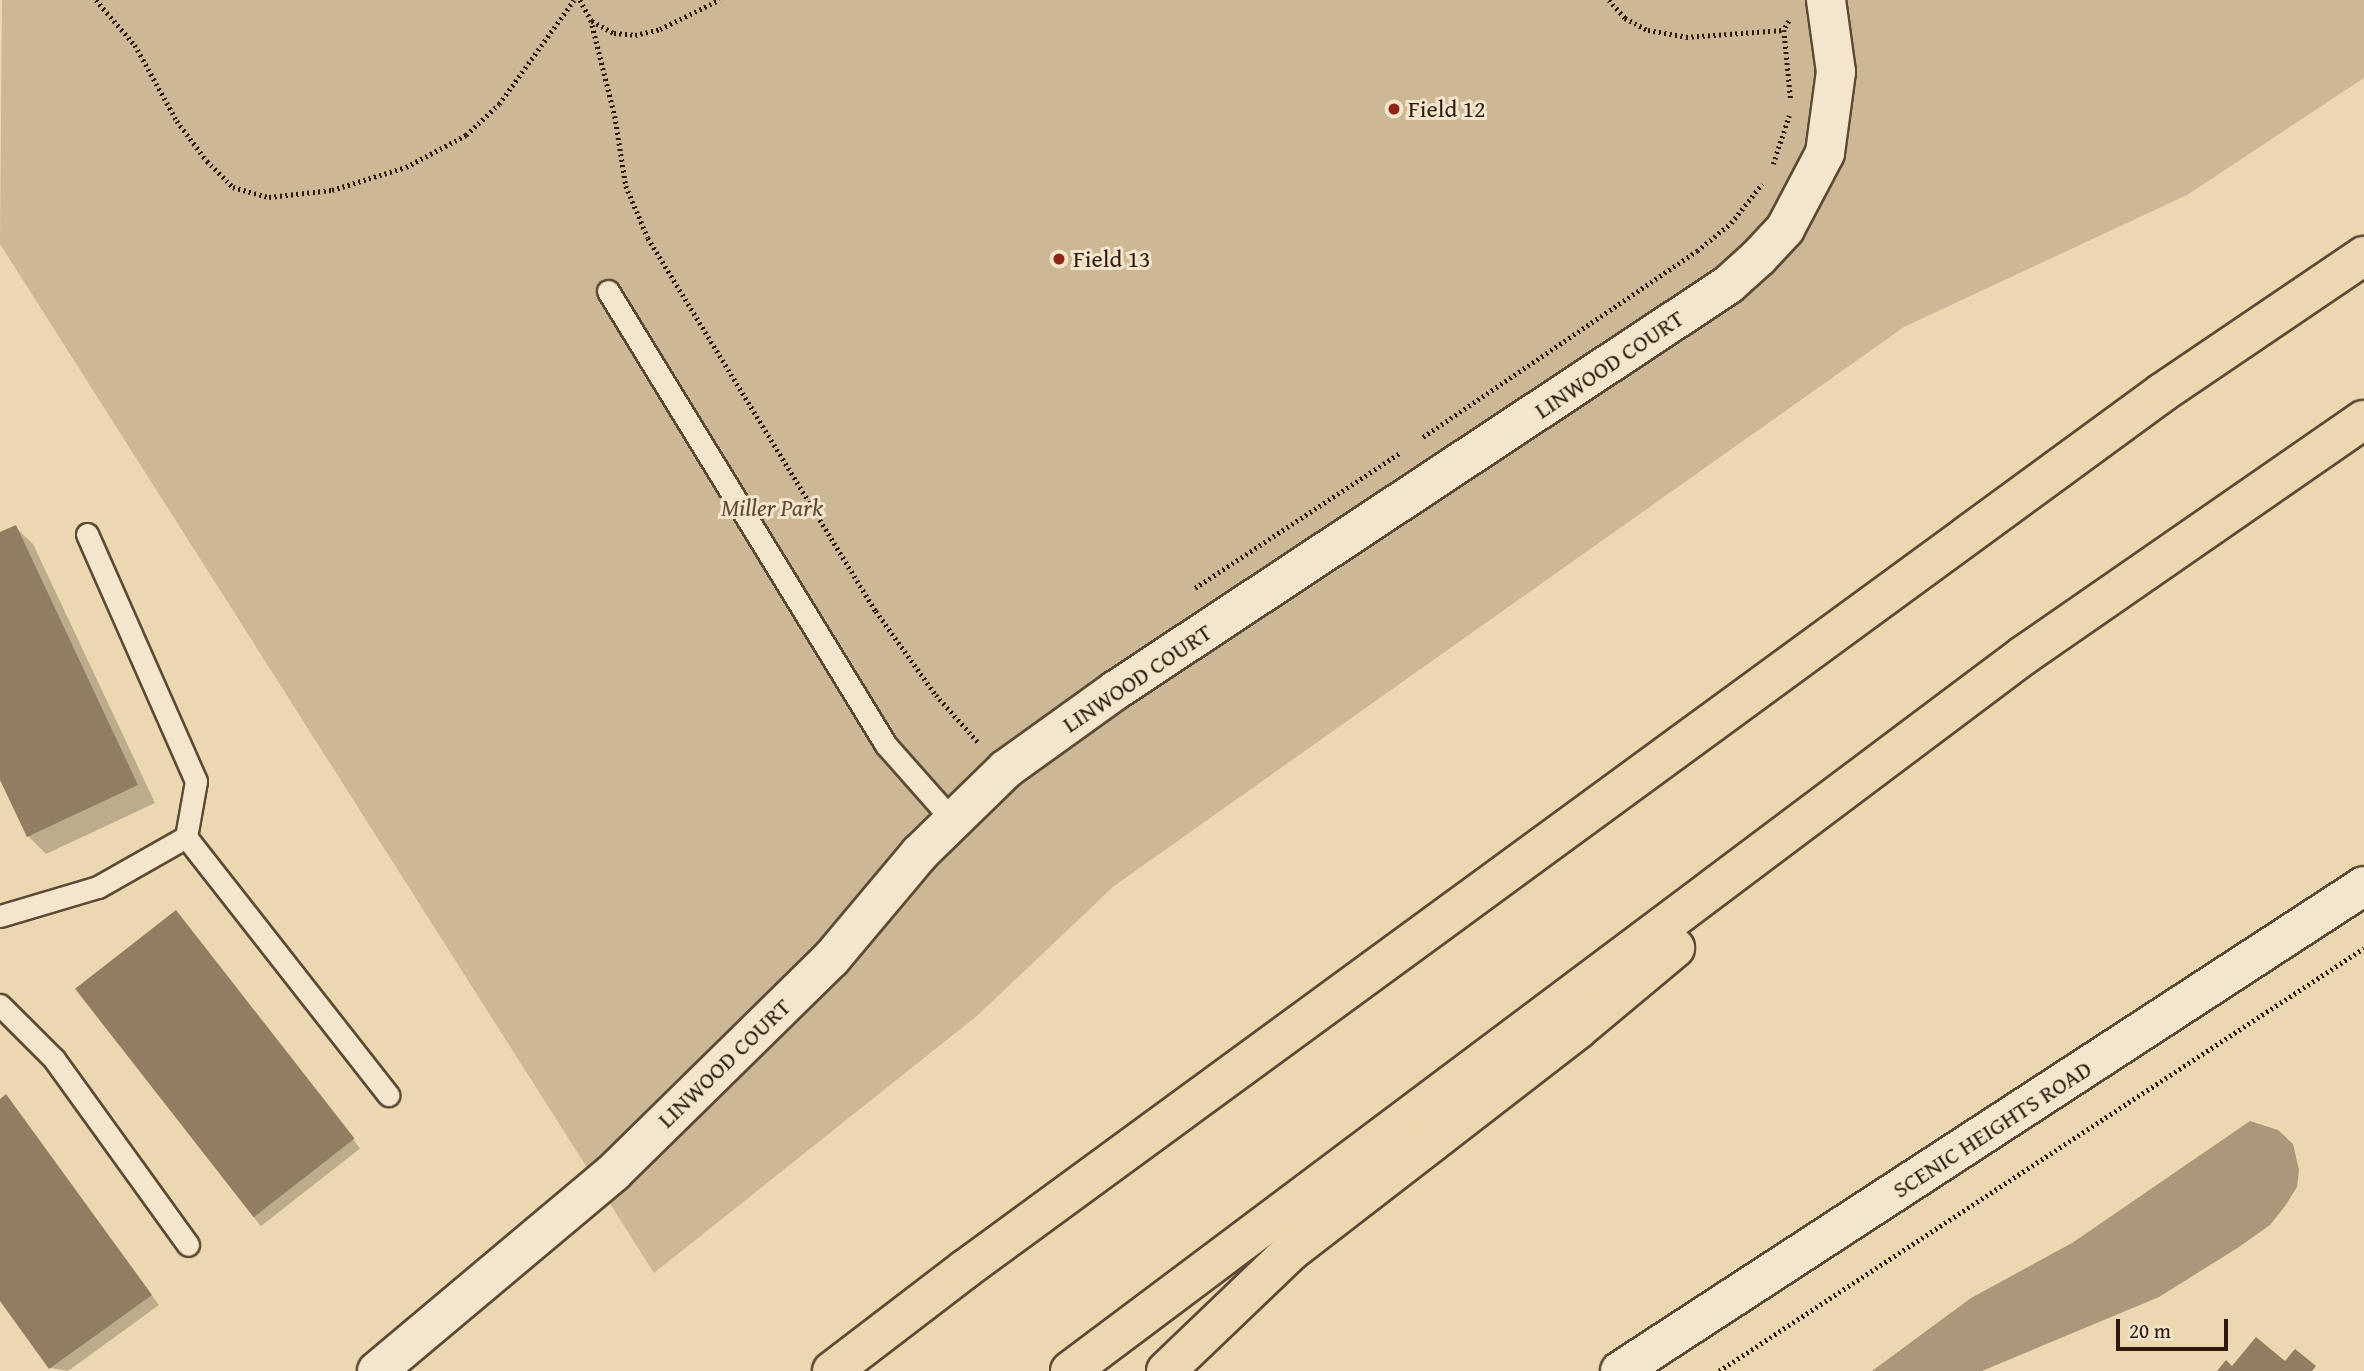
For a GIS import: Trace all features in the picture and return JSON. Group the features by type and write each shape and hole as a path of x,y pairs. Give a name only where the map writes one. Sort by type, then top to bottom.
{"highway":[{"path":"832,1371 964,1269 2163,392 2364,256"},
{"path":"1070,1371 2024,656 2364,420"},
{"path":"1166,1371 1290,1252 1577,1030 2024,656"}],"street":[{"name":"LINWOOD COURT","path":"377,1371 614,1172 831,959 920,853 954,823 1006,769 1116,690 1728,285 1758,258 1785,229 1825,153 1836,72 1833,26 1810,6"},
{"name":"SCENIC HEIGHTS ROAD","path":"1620,1371 2364,886"}],"lane":[{"path":"608,291 886,745 954,823"},
{"path":"86,534 196,781 186,837 388,1095"},
{"path":"0,916 98,887 186,837"},
{"path":"0,1005 54,1059 188,1245"}],"path":[{"path":"96,0 135,45 177,121 207,162 233,187 269,197 332,191 407,167 466,135 499,104 573,0"},
{"path":"580,0 592,20 615,116 625,186 648,238 876,611 936,695 1006,769"},
{"path":"592,20 614,33 635,34 660,29 719,0"},
{"path":"1609,0 1625,18 1648,30 1686,37 1784,30 1810,6"},
{"path":"1770,172 1791,106 1784,30"},
{"path":"1418,440 1697,251 1731,223 1765,180"},
{"path":"1190,591 1406,448"},
{"path":"976,740 988,733"},
{"path":"1718,1371 2364,948"}],"green space":[{"name":"Miller Park","path":"2,0 2364,0 2364,78 2187,195 1904,327 1114,886 978,1015 654,1273 0,244"}],"shaded area":[{"path":"2250,1121 2278,1130 2293,1144 2299,1170 2297,1187 2285,1206 2270,1225 2239,1247 2159,1297 1982,1371 1872,1371 1971,1298 2072,1243"}],"building":[{"path":"16,525 138,785 27,837 0,780 0,532"},
{"path":"176,910 355,1139 254,1217 75,989"},
{"path":"6,1094 152,1295 49,1369 0,1301 0,1099"},
{"path":"2256,1337 2285,1361 2295,1349 2316,1366 2312,1371 2217,1371 2226,1360 2232,1366"}],"place":[{"name":"Field 12","path":"1394,109"},
{"name":"Field 13","path":"1059,259"}]}
